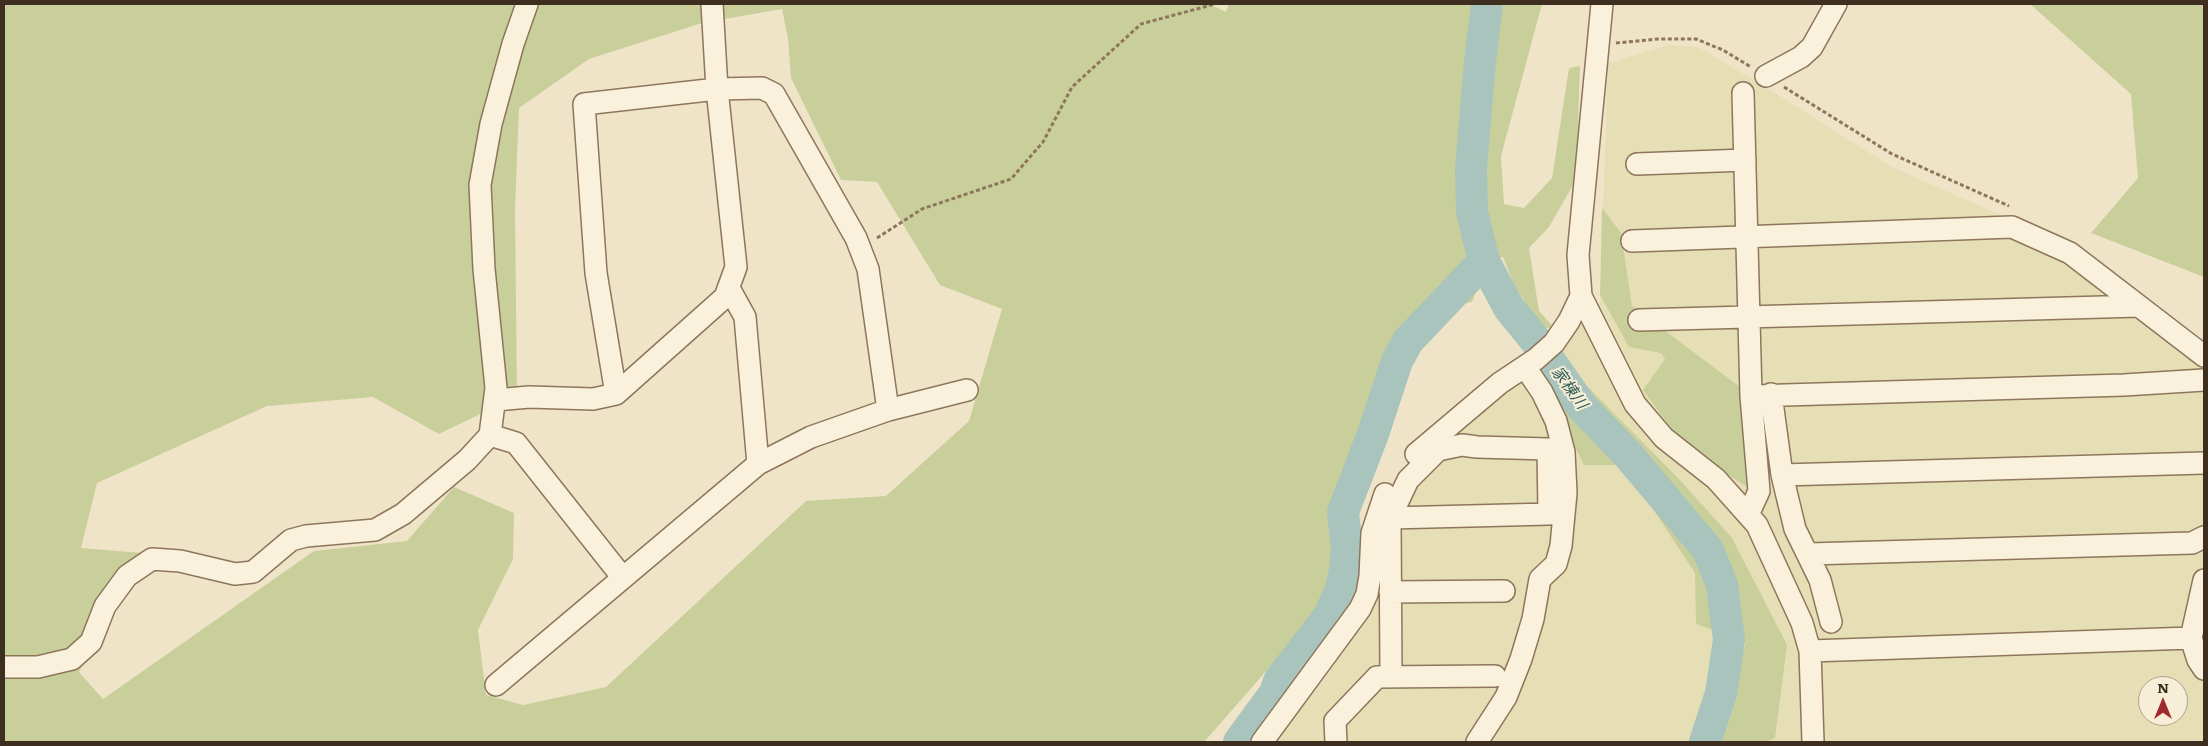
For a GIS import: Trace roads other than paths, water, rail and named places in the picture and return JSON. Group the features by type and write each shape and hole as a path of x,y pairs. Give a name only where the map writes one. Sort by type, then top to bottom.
{"street":[{"path":"4,667 38,667 72,659 91,642 106,606 127,576 152,559 180,561 235,574 253,572 291,540 306,536 374,530 403,514 467,460 490,435 496,400 496,388 484,269 480,185 491,124 513,44 527,4"},
{"path":"496,400 529,396 592,399 616,394 725,297 736,267 717,89 712,4"},
{"path":"1602,4 1578,256 1581,296 1635,404 1664,438 1716,479 1757,525 1802,623 1810,650 1813,742"},
{"path":"1766,76 1801,57 1812,46 1836,4"},
{"path":"616,394 596,273 584,104 717,89 762,88 774,94 856,238 868,269 888,410"},
{"path":"1743,93 1749,318 1761,395 1795,530 1809,554 1820,580 1830,622"},
{"path":"1637,164 1745,160"},
{"path":"1632,241 2012,227 2070,253 2204,356"},
{"path":"729,288 745,317 758,464"},
{"path":"1262,742 1342,636 1360,609 1367,594 1372,533 1377,513 1387,489 1404,464 1500,383 1530,363 1554,343 1569,321 1581,296"},
{"path":"1639,320 2140,306"},
{"path":"1477,742 1506,697 1521,659 1533,619 1540,579 1556,564 1561,546 1566,493 1564,452 1556,421 1530,363"},
{"path":"1761,395 2124,385 2204,380"},
{"path":"496,685 758,464 811,437 888,410 967,390"},
{"path":"1748,515 1759,491 1761,395"},
{"path":"490,435 516,444 624,578"},
{"path":"1390,518 1549,514 1548,449 1462,445 1438,450 1408,480 1390,518 1391,677"},
{"path":"1782,475 2204,463"},
{"path":"1809,554 2192,543 2204,537"},
{"path":"2204,580 2191,638 2198,660 2204,670"},
{"path":"1390,592 1504,591"},
{"path":"1810,650 2191,638"},
{"path":"1336,742 1335,721 1377,677 1496,676"}],"waterway":[{"name":"家棟川","path":"1487,4 1471,168 1472,212 1484,261 1509,308 1536,341 1582,407 1629,456 1708,550 1722,585 1729,640 1721,693 1705,742"},
{"path":"1239,742 1275,693 1279,681 1329,616 1341,589 1347,548 1343,512 1373,434 1397,361 1408,341 1484,261"}]}
